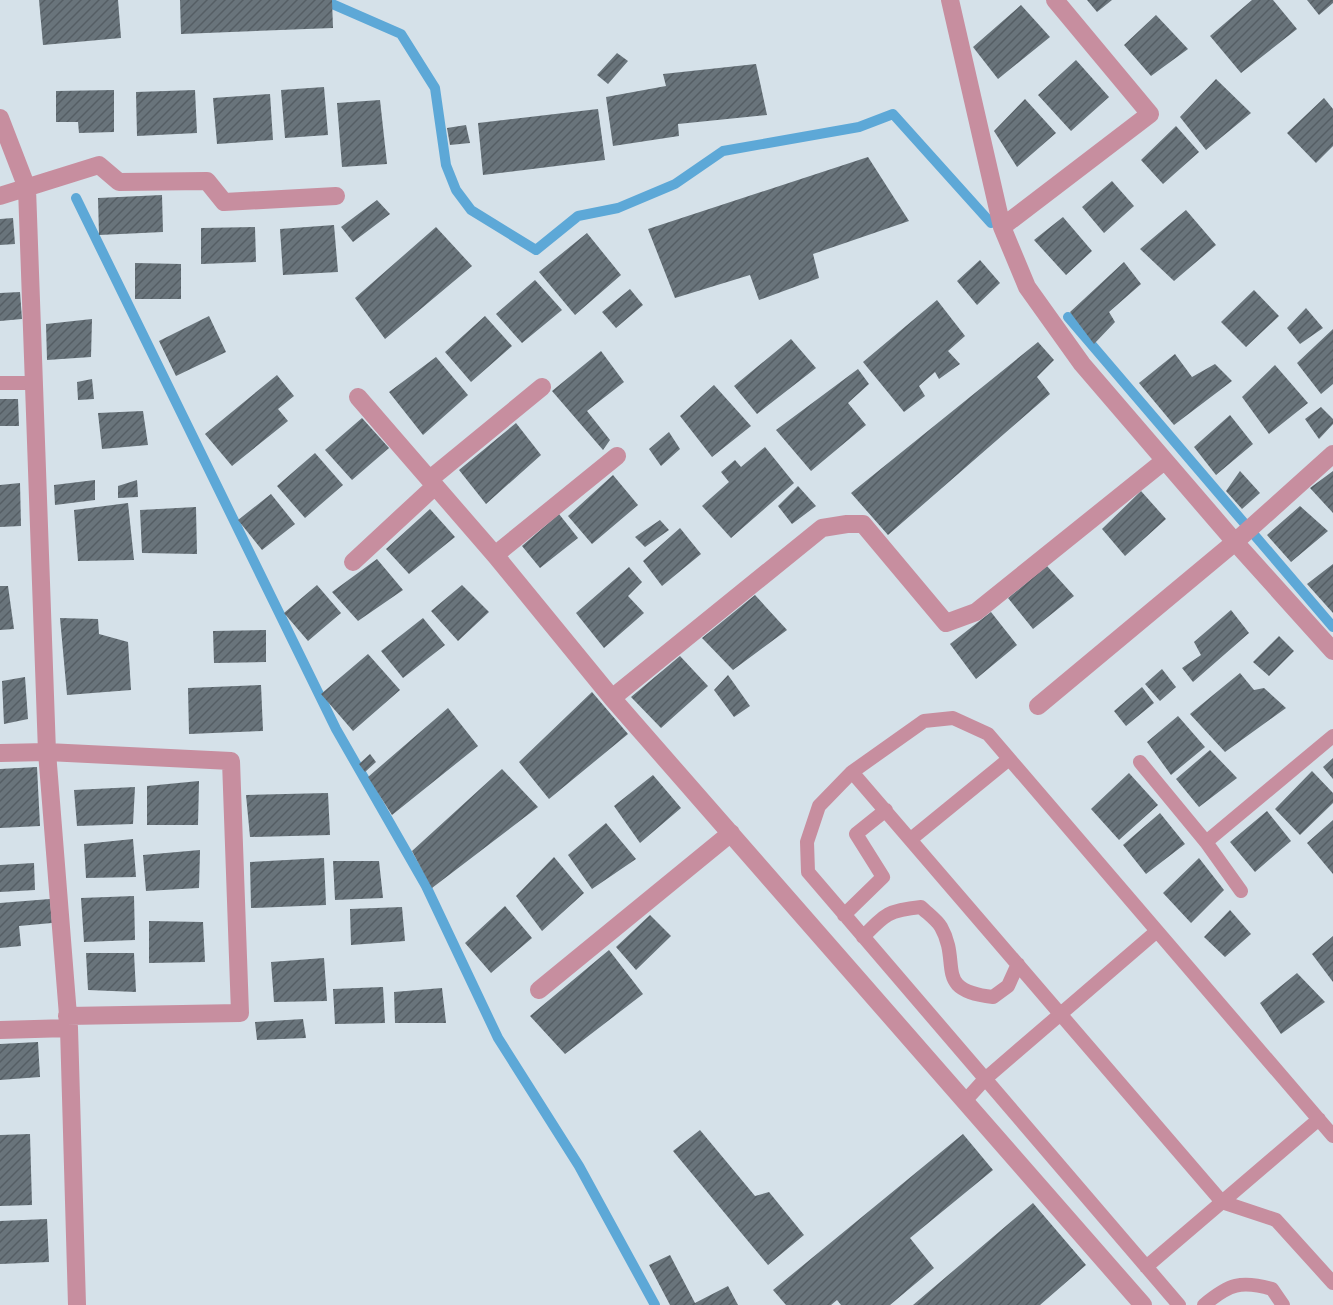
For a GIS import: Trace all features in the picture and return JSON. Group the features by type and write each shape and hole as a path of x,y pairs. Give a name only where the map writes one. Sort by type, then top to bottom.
{"street":[{"path":"950,0 1002,226 1027,287 1082,364 1164,461 1240,537 1333,651"},
{"path":"1002,226 1150,114 1055,0"},
{"path":"0,118 27,188 47,752 68,1022 77,1305"},
{"path":"0,196 99,165 119,182 207,181 224,202 336,196"},
{"path":"353,562 433,483 542,387"},
{"path":"358,397 495,555 612,698 1143,1305"},
{"path":"1038,706 1240,537 1333,454"},
{"path":"495,555 617,456"},
{"path":"612,698 822,528 863,524 946,623 976,612 1164,461"},
{"path":"0,753 47,752 231,761 240,1013 68,1022 0,1030"},
{"path":"539,990 731,833"}],"lane":[{"path":"0,383 34,383"},
{"path":"1179,1305 808,872 807,842 819,807 852,772 924,721 953,718 988,734 1333,1136"},
{"path":"1206,842 1333,736"},
{"path":"912,839 1009,759"},
{"path":"1140,762 1206,842 1241,891"},
{"path":"852,772 1222,1202 1276,1220 1333,1283"},
{"path":"844,915 883,877 856,834 886,810"},
{"path":"863,937 879,920 898,909 921,907 941,926 949,948 950,970 958,986 975,995 993,996 1008,986 1018,964"},
{"path":"965,1101 985,1079 1157,931"},
{"path":"1146,1267 1318,1119"},
{"path":"1204,1305 1233,1286 1250,1282 1272,1288 1283,1305"}],"building":[{"path":"39,0 118,0 121,38 43,45"},
{"path":"180,0 332,0 333,28 181,34"},
{"path":"1087,0 1112,0 1097,12"},
{"path":"1252,0 1273,0 1297,29 1241,73 1210,36"},
{"path":"1307,0 1333,0 1333,3 1319,15"},
{"path":"1021,5 1050,37 998,79 973,47"},
{"path":"1156,15 1188,49 1151,76 1124,45"},
{"path":"617,53 628,61 608,84 597,75"},
{"path":"1076,60 1109,97 1071,131 1038,95"},
{"path":"756,64 767,115 678,124 679,136 613,146 606,97 666,86 663,74"},
{"path":"1216,79 1251,113 1206,150 1180,117"},
{"path":"324,87 328,135 285,138 281,90"},
{"path":"114,90 114,132 79,133 78,122 56,122 56,91"},
{"path":"195,90 197,133 137,136 136,92"},
{"path":"270,94 273,140 217,144 213,98"},
{"path":"1324,98 1333,109 1333,146 1316,163 1287,133"},
{"path":"1025,99 1056,133 1017,167 994,131"},
{"path":"380,100 387,164 342,167 337,103"},
{"path":"598,109 605,160 483,175 478,123"},
{"path":"466,125 470,143 450,145 447,128"},
{"path":"1176,126 1199,152 1163,184 1141,160"},
{"path":"868,157 909,221 813,254 819,278 759,300 750,275 675,298 648,229"},
{"path":"1112,181 1134,206 1104,233 1082,207"},
{"path":"162,195 163,232 99,235 98,198"},
{"path":"377,200 390,214 353,242 341,227"},
{"path":"1186,210 1216,245 1174,281 1140,249"},
{"path":"1063,217 1092,251 1066,275 1034,240"},
{"path":"13,218 15,244 0,245 0,219"},
{"path":"334,225 338,272 283,275 280,229"},
{"path":"255,227 256,262 201,264 201,228"},
{"path":"436,227 472,266 385,339 355,298"},
{"path":"587,233 621,275 575,315 539,272"},
{"path":"980,260 1000,283 977,305 957,281"},
{"path":"1124,262 1141,284 1109,312 1115,322 1094,344 1070,312"},
{"path":"135,263 181,264 181,299 135,299"},
{"path":"535,280 562,310 522,343 496,314"},
{"path":"630,289 643,305 616,328 602,312"},
{"path":"1254,290 1279,316 1246,347 1221,322"},
{"path":"20,292 22,319 0,321 0,293"},
{"path":"937,300 965,336 948,351 960,364 939,379 935,372 919,386 925,396 904,412 863,362"},
{"path":"1306,308 1323,328 1300,344 1287,328"},
{"path":"209,316 226,352 176,376 159,341"},
{"path":"485,316 512,346 471,382 445,352"},
{"path":"92,319 91,357 47,360 46,324"},
{"path":"1333,329 1333,384 1321,394 1297,363"},
{"path":"791,339 816,368 757,414 734,386"},
{"path":"1038,342 1054,360 1037,377 1050,394 888,535 851,493"},
{"path":"601,351 624,382 587,411 610,440 603,450 552,391"},
{"path":"1175,354 1192,377 1215,364 1232,381 1174,425 1139,383"},
{"path":"436,357 468,395 423,435 389,392"},
{"path":"1275,365 1308,403 1269,434 1242,397"},
{"path":"858,369 869,384 848,403 866,425 811,471 776,430"},
{"path":"277,375 294,396 278,409 288,421 232,466 205,434"},
{"path":"92,379 94,399 78,400 77,382"},
{"path":"714,385 751,426 712,457 680,416"},
{"path":"0,399 18,399 19,426 0,426"},
{"path":"1321,407 1333,419 1333,424 1319,439 1305,419"},
{"path":"143,411 148,445 102,449 98,413"},
{"path":"1230,415 1253,444 1216,475 1194,447"},
{"path":"362,418 389,448 352,480 325,450"},
{"path":"516,423 541,455 486,504 459,470"},
{"path":"669,432 680,449 661,466 649,449"},
{"path":"765,447 794,483 731,538 702,506 729,482 721,472 735,460 741,467"},
{"path":"315,453 343,485 305,518 277,486"},
{"path":"1240,471 1260,493 1242,509 1226,491"},
{"path":"1333,471 1333,513 1310,488"},
{"path":"613,475 638,505 592,544 568,516"},
{"path":"95,480 95,500 55,505 54,485"},
{"path":"137,480 138,497 118,498 118,486"},
{"path":"20,483 21,526 0,527 0,485"},
{"path":"798,486 816,506 792,524 778,506"},
{"path":"1141,491 1166,519 1125,556 1102,529"},
{"path":"271,494 295,524 262,550 238,520"},
{"path":"128,503 134,560 78,561 74,510"},
{"path":"1300,506 1328,531 1291,562 1267,535"},
{"path":"196,507 197,554 142,553 140,510"},
{"path":"430,509 455,537 409,574 386,549"},
{"path":"559,514 578,538 540,568 522,546"},
{"path":"660,520 669,530 645,547 635,537"},
{"path":"680,528 701,554 662,586 643,561"},
{"path":"377,559 403,590 358,621 332,592"},
{"path":"1333,564 1333,613 1307,584"},
{"path":"1047,566 1074,596 1033,629 1008,598"},
{"path":"629,567 642,582 628,596 644,613 604,648 576,613"},
{"path":"317,585 341,613 308,641 284,613"},
{"path":"462,585 489,612 458,641 431,611"},
{"path":"0,586 8,586 14,629 0,630"},
{"path":"755,595 787,630 733,670 702,638"},
{"path":"1231,610 1249,633 1193,682 1182,668 1201,655 1194,642"},
{"path":"991,612 1017,645 976,679 950,644"},
{"path":"60,618 98,619 99,634 128,642 131,690 67,695"},
{"path":"423,618 445,645 403,678 381,651"},
{"path":"266,630 266,662 214,663 213,631"},
{"path":"1279,636 1294,651 1269,676 1253,662"},
{"path":"368,654 400,690 353,731 321,694"},
{"path":"680,656 708,686 661,728 631,697"},
{"path":"1162,669 1176,687 1160,701 1145,684"},
{"path":"1240,673 1254,690 1264,688 1286,708 1225,752 1190,714"},
{"path":"728,675 750,706 734,717 714,690"},
{"path":"25,677 28,719 4,724 2,681"},
{"path":"261,685 263,731 189,734 188,688"},
{"path":"1142,687 1154,703 1126,726 1114,711"},
{"path":"592,692 628,734 549,799 519,762"},
{"path":"448,708 478,746 392,815 368,777"},
{"path":"1178,716 1205,747 1171,775 1147,742"},
{"path":"1210,750 1237,778 1199,807 1176,779"},
{"path":"370,754 376,762 365,772 359,764"},
{"path":"1333,758 1333,779 1323,767"},
{"path":"37,767 40,826 0,828 0,769"},
{"path":"502,769 538,807 432,888 412,851"},
{"path":"1312,771 1333,793 1333,803 1300,835 1275,809"},
{"path":"1129,773 1158,805 1119,840 1091,809"},
{"path":"653,775 681,808 640,843 614,806"},
{"path":"199,781 198,825 147,825 147,786"},
{"path":"135,787 133,824 77,826 74,790"},
{"path":"328,793 330,835 250,837 246,795"},
{"path":"1267,811 1291,841 1255,872 1230,842"},
{"path":"1160,813 1185,844 1146,874 1123,845"},
{"path":"1333,820 1333,874 1307,843"},
{"path":"606,823 636,859 592,889 568,855"},
{"path":"133,839 136,877 86,878 84,844"},
{"path":"200,850 199,888 146,891 143,855"},
{"path":"554,857 584,893 542,931 516,896"},
{"path":"324,858 326,905 251,908 250,862"},
{"path":"1199,858 1224,890 1191,923 1163,893"},
{"path":"333,861 379,861 383,898 335,900"},
{"path":"34,863 35,890 0,892 0,865"},
{"path":"134,896 135,940 84,942 81,898"},
{"path":"50,899 52,923 19,926 21,946 0,948 0,903"},
{"path":"505,906 532,938 491,973 465,943"},
{"path":"402,907 405,941 351,945 350,909"},
{"path":"1230,910 1251,934 1225,957 1204,937"},
{"path":"650,915 671,936 636,970 616,947"},
{"path":"149,921 203,922 205,962 149,963"},
{"path":"1333,936 1333,982 1312,954"},
{"path":"609,950 643,994 565,1054 530,1016"},
{"path":"86,953 134,953 136,992 88,990"},
{"path":"324,958 327,1001 274,1002 271,962"},
{"path":"1297,973 1325,1002 1281,1034 1260,1003"},
{"path":"383,987 385,1023 335,1024 333,989"},
{"path":"442,988 446,1023 395,1023 394,992"},
{"path":"303,1019 306,1038 257,1040 255,1022"},
{"path":"38,1042 40,1077 0,1080 0,1044"},
{"path":"700,1130 755,1196 769,1192 804,1235 768,1265 673,1151"},
{"path":"30,1134 32,1205 0,1206 0,1135"},
{"path":"963,1134 993,1170 910,1238 934,1268 890,1305 841,1305 837,1300 831,1305 786,1305 773,1290"},
{"path":"1033,1203 1086,1265 1040,1305 913,1305"},
{"path":"47,1219 49,1262 0,1264 0,1221"},
{"path":"670,1255 695,1303 728,1286 738,1305 670,1305 649,1265"}],"waterway":[{"path":"323,0 401,34 435,88 446,165 456,190 471,210 536,250 578,216 618,208 675,184 723,151 859,127 893,114 991,223"},
{"path":"76,198 336,729 426,886 498,1038 579,1166 655,1305"},
{"path":"1068,317 1333,627"}]}
